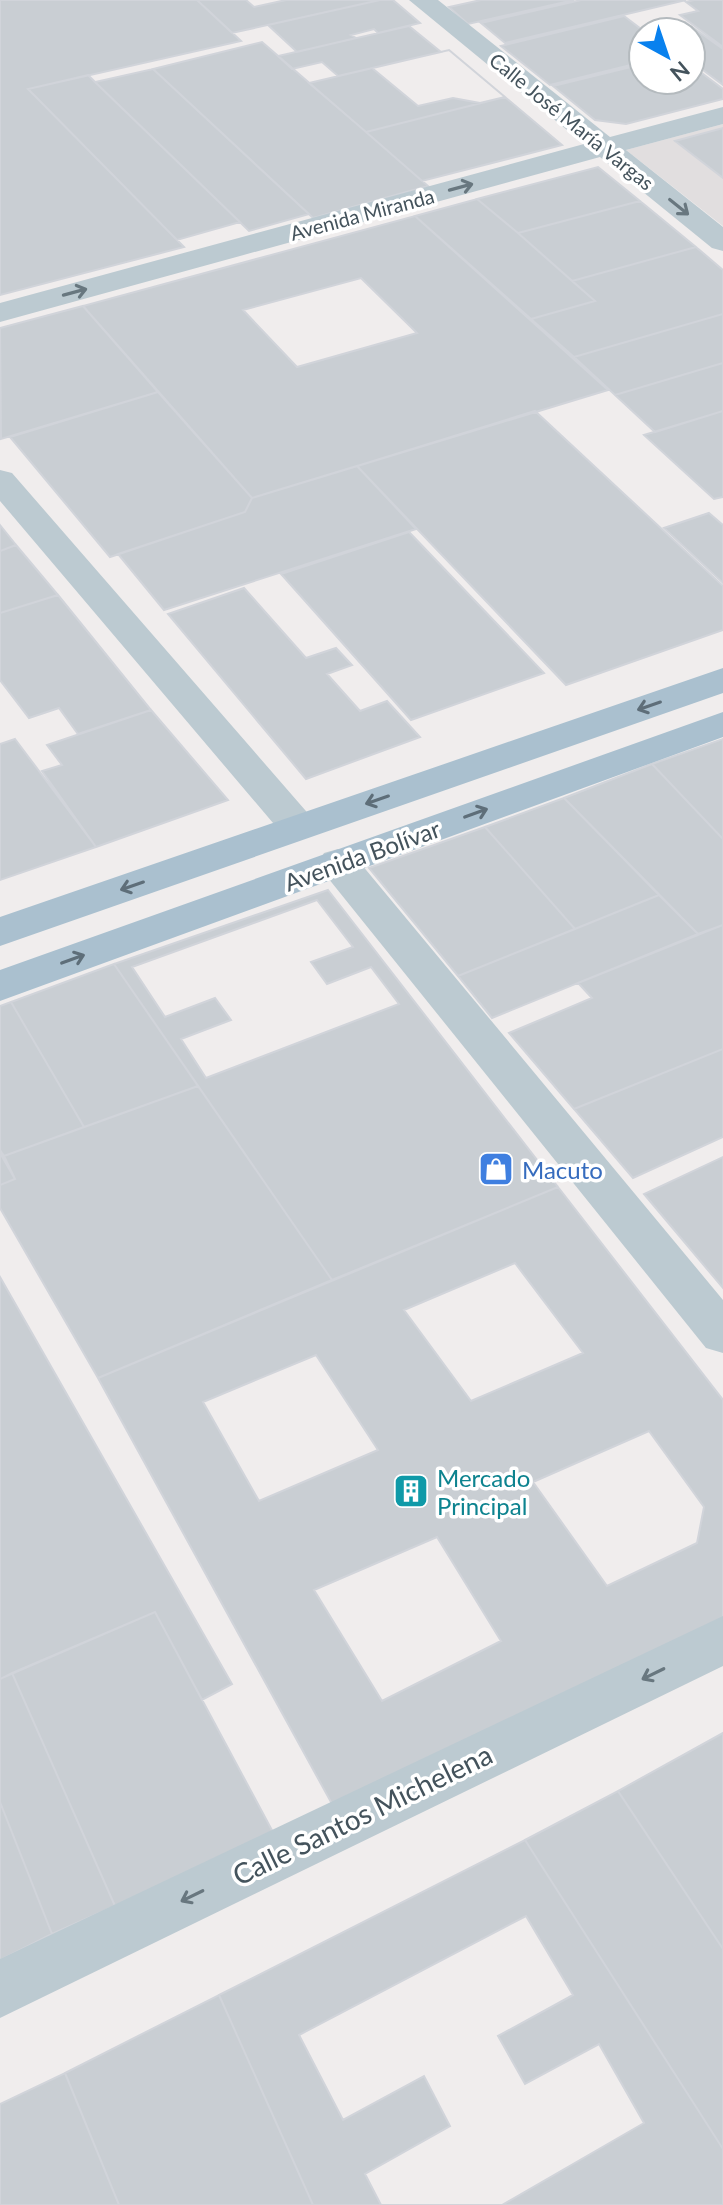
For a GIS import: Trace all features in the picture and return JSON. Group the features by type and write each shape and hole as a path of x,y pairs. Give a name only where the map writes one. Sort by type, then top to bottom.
{"main road":[{"name":"Avenida Bolívar","path":"0,932 723,680"},
{"name":"Avenida Bolívar","path":"0,986 723,724"}],"street":[{"name":"Calle José María Vargas","path":"422,0 723,242"},
{"name":"Avenida Miranda","path":"0,313 723,115"},
{"path":"0,480 298,827"},
{"path":"338,863 723,1334"},
{"name":"Calle Santos Michelena","path":"0,1989 723,1640"}],"shaded area":[{"path":"723,124 723,226 626,150"}],"building":[{"path":"0,0 197,0 241,41 28,89 184,247 0,295"},
{"path":"197,0 246,0 254,7 286,0 380,0 232,33"},
{"path":"380,0 393,0 420,23 378,33 374,29 351,35 356,38 297,52 268,25"},
{"path":"481,0 574,0 468,24 449,7"},
{"path":"581,0 686,0 505,43 481,23"},
{"path":"723,0 723,47 707,35 707,16 680,15 698,11 686,2"},
{"path":"624,16 627,18 627,66 550,85 501,46"},
{"path":"409,26 441,52 338,76 322,62 292,69 278,56"},
{"path":"707,38 723,49 723,85 707,73"},
{"path":"262,42 428,186 313,218 153,69"},
{"path":"449,50 505,97 366,132 309,83"},
{"path":"449,50 505,97 480,103 453,98 418,106 372,68"},
{"path":"627,68 627,96 707,96 707,77 723,89 723,99 626,124 595,120 553,86"},
{"path":"153,69 309,214 249,231 95,82"},
{"path":"88,75 240,222 177,240 28,89"},
{"path":"505,97 562,145 422,181 366,132"},
{"path":"723,128 723,178 675,141"},
{"path":"598,167 640,201 518,233 477,199"},
{"path":"477,199 595,301 531,319 415,216"},
{"path":"640,201 696,247 572,281 518,233"},
{"path":"415,216 608,390 252,498 83,306"},
{"path":"696,247 723,270 723,314 574,357 531,319 595,301 572,281"},
{"path":"361,278 417,333 297,367 243,310"},
{"path":"83,306 158,392 1,439 0,328"},
{"path":"723,314 723,363 615,395 574,357"},
{"path":"723,363 723,411 655,432 615,395"},
{"path":"158,392 252,498 245,512 110,557 10,437"},
{"path":"535,411 723,586 723,630 566,685 357,466"},
{"path":"723,411 723,497 714,499 644,435"},
{"path":"357,466 416,529 164,610 118,554 245,512 252,498"},
{"path":"709,513 723,525 723,583 664,528"},
{"path":"0,525 16,545 0,551"},
{"path":"409,532 544,673 411,720 281,574"},
{"path":"16,545 58,595 0,613 0,551"},
{"path":"244,588 306,658 336,648 352,665 327,674 360,711 387,701 420,737 306,779 168,614"},
{"path":"58,595 151,710 78,734 59,708 29,718 0,680 0,613"},
{"path":"151,710 228,800 96,847 42,771 62,765 47,745"},
{"path":"15,739 96,847 0,880 0,744"},
{"path":"723,739 723,839 652,764"},
{"path":"652,764 723,839 723,925 698,934 564,798"},
{"path":"564,798 659,895 575,929 485,827"},
{"path":"485,827 575,929 458,976 369,868"},
{"path":"328,890 558,1187 332,1280 114,964"},
{"path":"659,895 698,934 492,1018 458,976"},
{"path":"317,900 353,947 311,962 327,984 371,967 399,1004 206,1078 181,1039 231,1020 215,998 165,1017 132,967"},
{"path":"723,925 723,1049 574,1109 509,1033 592,998 578,983"},
{"path":"114,964 198,1086 84,1127 11,1002"},
{"path":"11,1002 84,1127 4,1156 0,1150 0,1006"},
{"path":"723,1049 723,1137 633,1178 574,1109"},
{"path":"198,1086 332,1280 98,1378 0,1208 0,1185 15,1179 4,1156"},
{"path":"0,1153 15,1179 0,1185"},
{"path":"723,1157 723,1288 644,1194"},
{"name":"Mercado Principal","path":"558,1187 723,1400 723,1623 337,1813 98,1378","holes":["515,1263 583,1353 471,1401 404,1310","316,1355 378,1450 259,1501 203,1402","649,1431 704,1507 697,1543 607,1586 533,1482","437,1537 501,1641 382,1701 314,1590"]},
{"path":"0,1277 232,1684 202,1700 155,1612 0,1679"},
{"path":"155,1612 274,1834 115,1906 12,1673"},
{"path":"12,1673 115,1906 52,1934 0,1802 0,1679"},
{"path":"723,1733 723,1949 618,1791"},
{"path":"618,1791 723,1949 723,2149 525,1840"},
{"path":"0,1802 52,1934 0,1960"},
{"path":"525,1840 723,2149 723,2205 313,2205 219,1995"},
{"path":"526,1916 573,1995 498,2036 525,2084 599,2044 644,2123 502,2205 381,2205 365,2174 450,2126 424,2076 343,2120 299,2035"},
{"path":"219,1995 313,2205 119,2205 65,2073"},
{"path":"65,2073 119,2205 0,2205 0,2104"}],"place":[{"name":"Macuto","path":"496,1169"},
{"name":"Mercado Principal","path":"411,1491"}]}
